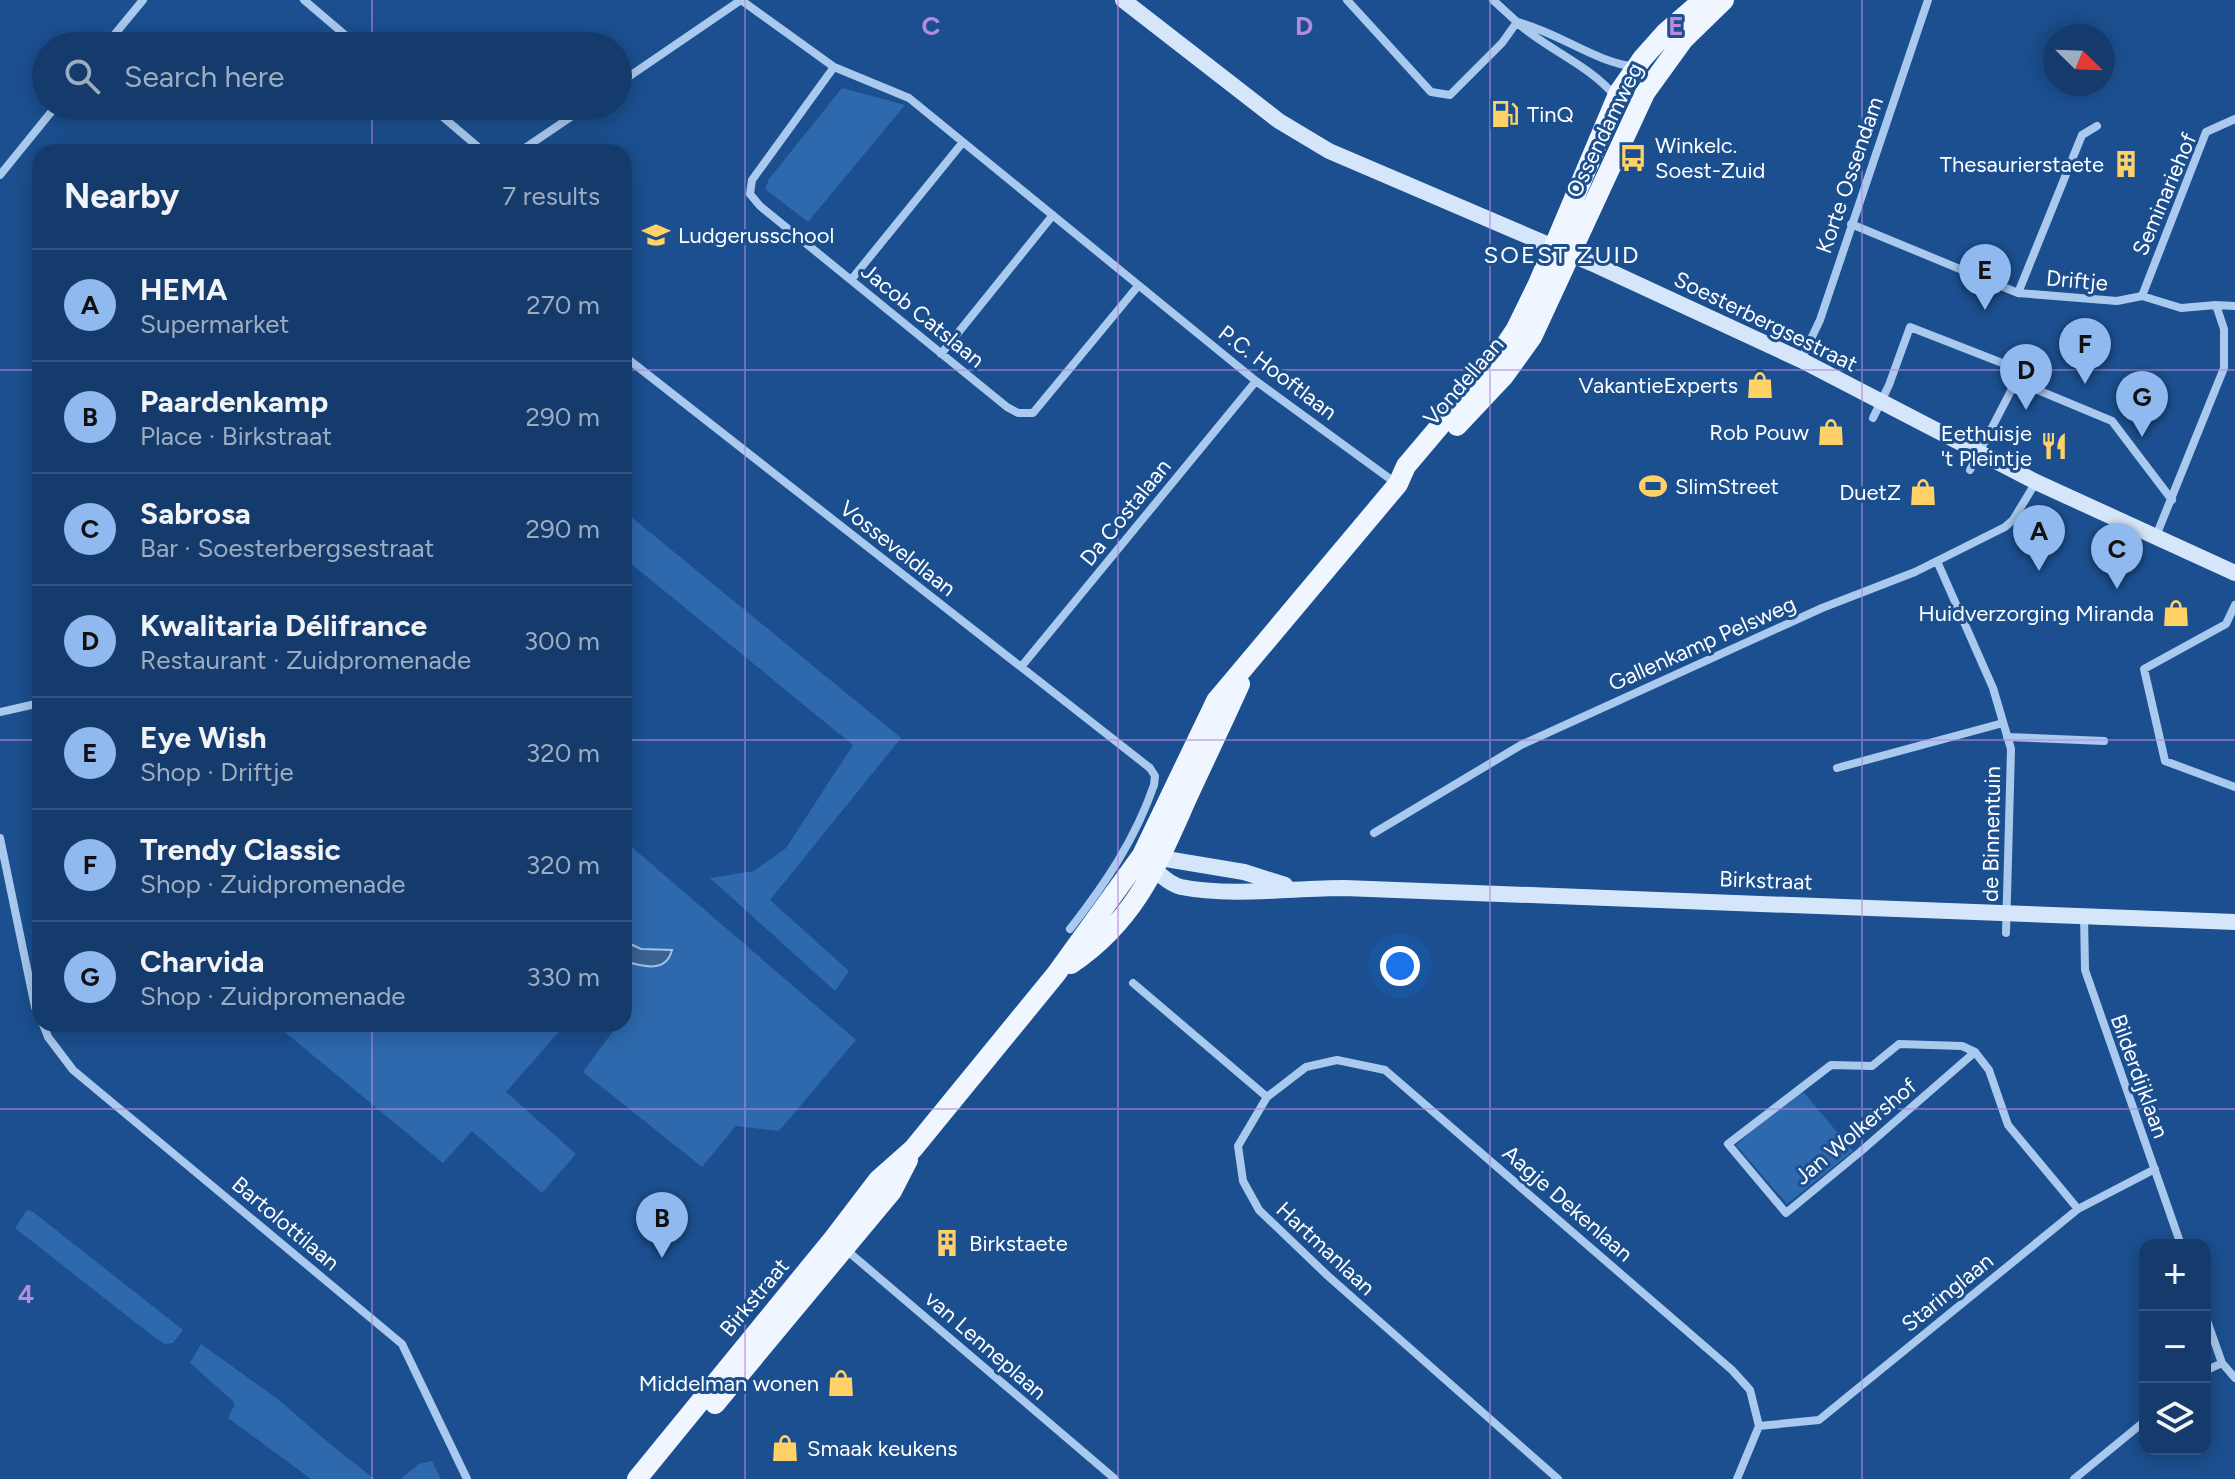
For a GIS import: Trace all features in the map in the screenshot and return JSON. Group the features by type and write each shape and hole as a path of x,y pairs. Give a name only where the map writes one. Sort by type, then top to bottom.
{"main road":[{"name":"Soesterbergsestraat","path":"1123,0 1279,121 1329,151 1563,251 1801,360 2036,482 2235,573"},
{"name":"Ossendamweg","path":"1563,251 1617,98 1637,67 1666,32 1703,0"},
{"name":"Ossendamweg","path":"1563,251 1645,93 1684,39 1724,0"},
{"name":"Vondellaan","path":"1152,861 1248,666 1398,484 1406,466 1494,362 1563,251"},
{"name":"Birkstraat","path":"1152,861 1244,872 1294,888"},
{"name":"Birkstraat","path":"1152,861 1179,886 1246,891 1294,888 2235,922"},
{"name":"Birkstraat","path":"654,1479 840,1244 878,1180 913,1149 1056,974 1092,950 1133,907 1152,861"},
{"name":"Birkstraat","path":"637,1479 840,1244"}],"street":[{"path":"117,32 143,0"},
{"path":"304,0 342,32"},
{"path":"632,74 741,0"},
{"name":"P.C. Hooftlaan","path":"741,0 834,67 909,98 1256,381 1398,484"},
{"path":"1347,0 1431,92 1450,95 1502,43 1517,22"},
{"path":"1493,0 1537,39 1603,82 1617,98"},
{"name":"Korte Ossendam","path":"1801,360 1820,320 1928,0"},
{"path":"1517,22 1544,29 1615,64 1637,67"},
{"name":"Jacob Catslaan","path":"834,67 752,180 750,194 760,206 1007,407 1018,413 1033,413 1138,286"},
{"name":"Seminariehof","path":"2142,296 2206,132 2235,119"},
{"path":"0,175 45,120"},
{"path":"446,120 475,144"},
{"path":"531,144 566,120"},
{"path":"2018,293 2082,135 2097,126"},
{"path":"851,280 963,142"},
{"path":"941,354 1053,215"},
{"name":"Driftje","path":"1851,224 2018,293 2117,301 2142,296 2181,308 2235,306"},
{"path":"2156,536 2224,368 2224,329 2216,305"},
{"path":"1873,418 1910,327 2015,368 2016,381 1970,470"},
{"name":"Vosseveldlaan","path":"632,362 1150,768 1155,776 1154,785 1127,847 1104,886 1070,929"},
{"name":"Da Costalaan","path":"1021,667 1256,381"},
{"path":"2016,381 2112,421 2172,500"},
{"name":"Gallenkamp Pelsweg","path":"1374,833 1521,745 1822,608 1937,561 2009,524 2036,482"},
{"name":"de Binnentuin","path":"1937,561 1993,688 2011,749 2006,933"},
{"path":"2235,605 2226,624 2144,669 2165,761 2235,787"},
{"path":"0,712 32,705"},
{"path":"1837,768 2003,723"},
{"name":"de Binnentuin","path":"2007,737 2104,741"},
{"path":"0,838 32,993"},
{"name":"Bilderdijklaan","path":"2084,915 2085,970 2179,1239"},
{"path":"1133,983 1267,1097"},
{"name":"Bartolottilaan","path":"46,1032 73,1070 402,1344 467,1479"},
{"name":"Jan Wolkershof","path":"1899,1044 1962,1046 1975,1052 1786,1213 1728,1144 1831,1065 1872,1066 1899,1044"},
{"path":"1975,1052 1989,1070 2008,1125 2078,1209"},
{"name":"Aagje Dekenlaan","path":"1267,1097 1306,1067 1337,1060 1385,1070 1732,1370 1750,1390 1759,1426"},
{"name":"Hartmanlaan","path":"1267,1097 1238,1146 1243,1181 1259,1210 1328,1276 1558,1479"},
{"name":"Staringlaan","path":"1759,1426 1819,1420 2078,1209 2155,1169"},
{"name":"van Lenneplaan","path":"840,1244 1115,1479"},
{"path":"2211,1332 2222,1363 2235,1378"},
{"path":"2211,1368 2222,1363"},
{"path":"1737,1479 1759,1426"},
{"path":"2074,1479 2139,1426"}],"shaded area":[{"path":"842,88 905,105 808,222 765,189 769,179"},
{"path":"632,518 901,738 770,900 849,971 835,991 710,878 754,871 786,848 853,745 632,565"},
{"path":"632,847 856,1040 779,1131 736,1126 702,1167 583,1072 612,1032 632,1032 632,963 647,967 671,957 672,951 641,949 632,945"},
{"path":"632,945 641,949 672,950 664,963 632,963"},
{"path":"285,1032 559,1032 506,1092 576,1154 542,1193 472,1131 443,1163"},
{"path":"1800,1088 1853,1151 1787,1204 1736,1145"},
{"path":"27,1210 183,1330 173,1343 165,1344 154,1337 15,1228"},
{"path":"201,1344 279,1400 374,1479 311,1479 228,1418 233,1401 190,1363"},
{"path":"432,1461 441,1479 401,1479 419,1464"}],"place":[{"name":"TinQ","path":"1505,114"},
{"name":"Winkelc. Soest-Zuid","path":"1633,158"},
{"name":"Thesaurierstaete","path":"2126,164"},
{"name":"Ludgerusschool","path":"656,235"},
{"name":"Eye Wish","path":"1985,310"},
{"name":"Trendy Classic","path":"2085,384"},
{"name":"VakantieExperts","path":"1760,385"},
{"name":"Kwalitaria Délifrance","path":"2026,410"},
{"name":"Rob Pouw","path":"1831,432"},
{"name":"Charvida","path":"2142,437"},
{"name":"Eethuisje 't Pleintje","path":"2054,446"},
{"name":"SlimStreet","path":"1653,486"},
{"name":"DuetZ","path":"1923,492"},
{"name":"HEMA","path":"2039,571"},
{"name":"Sabrosa","path":"2117,589"},
{"name":"Huidverzorging Miranda","path":"2176,613"},
{"name":"Birkstaete","path":"947,1243"},
{"name":"Paardenkamp","path":"662,1258"},
{"name":"Middelman wonen","path":"841,1383"},
{"name":"Smaak keukens","path":"785,1448"}],"district":[{"name":"SOEST ZUID","path":"1562,255"}]}
